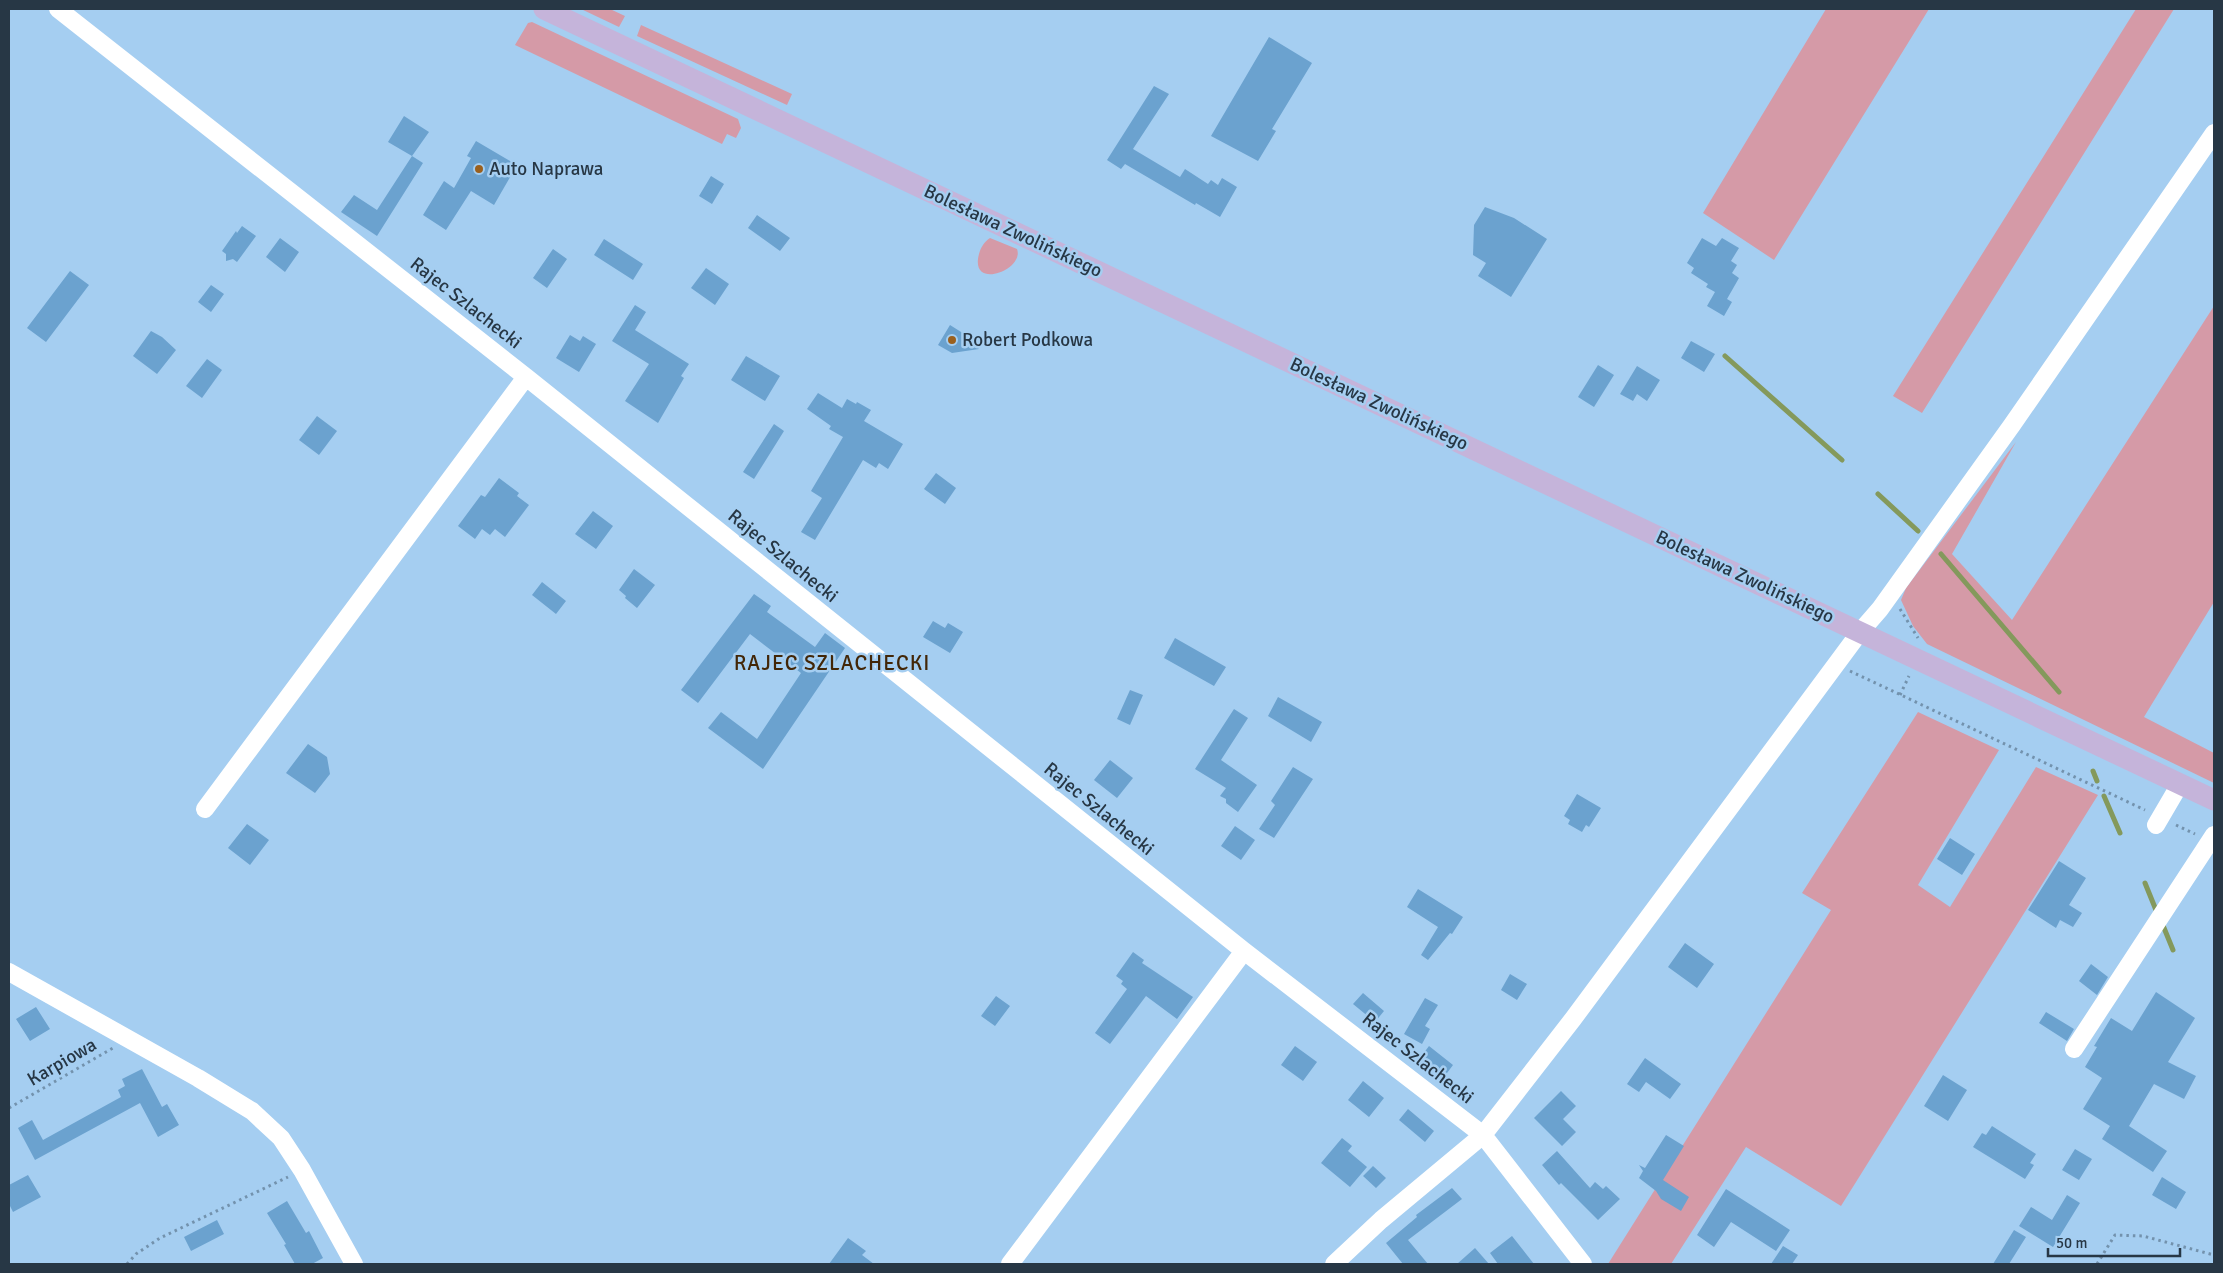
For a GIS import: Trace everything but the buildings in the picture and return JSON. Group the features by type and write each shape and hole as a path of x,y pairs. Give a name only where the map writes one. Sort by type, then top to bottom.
{"main road":[{"name":"Bolesława Zwolińskiego","path":"544,9 2214,800"}],"street":[{"name":"Rajec Szlachecki","path":"58,9 526,377 1244,951 1483,1135 1582,1264"},
{"path":"1334,1264 1380,1220 1483,1135 1574,1019 1860,632 1880,609 2012,425 2214,133"},
{"path":"205,809 526,377"},
{"path":"2159,822 2180,784"},
{"path":"2074,1049 2212,838"},
{"path":"1010,1264 1244,951"},
{"path":"9,972 198,1078 252,1111 281,1138 302,1170 354,1264"}],"path":[{"path":"1836,665 2159,822 2212,838"},
{"name":"Karpiowa","path":"9,1108 129,1039"},
{"path":"127,1264 136,1254 160,1238 302,1170"},
{"path":"2097,1264 2115,1235 2143,1236 2214,1254"}],"shaded area":[{"path":"581,9 610,9 625,16 619,27"},
{"path":"1826,9 1929,9 1774,260 1703,213"},
{"path":"2136,9 2174,9 1922,413 1893,396"},
{"path":"532,22 738,119 741,128 736,138 727,134 722,144 515,45 528,23"},
{"path":"641,25 792,94 787,105 637,36"},
{"path":"990,238 1017,249 1017,257 1006,270 989,274 982,272 978,265 981,249"},
{"path":"2214,306 2214,602 2144,717 2214,753 2214,783 1927,644 1913,626 1901,600 1906,588 2016,442 1952,554 2012,620"},
{"path":"1918,712 1999,750 1918,885 1950,907 2036,767 2098,795 1841,1206 1746,1147 1671,1264 1608,1264 1831,910 1802,893"}],"waterway":[{"path":"1725,356 1842,460"},
{"path":"1878,494 1918,531"},
{"path":"1941,554 2059,692"},
{"path":"2093,771 2097,781"},
{"path":"2104,796 2120,833"},
{"path":"2145,883 2158,915"},
{"path":"2162,923 2173,950"}],"place":[{"name":"Auto Naprawa","path":"479,169"},
{"name":"Robert Podkowa","path":"952,340"}],"district":[{"name":"RAJEC SZLACHECKI","path":"832,663"}]}
